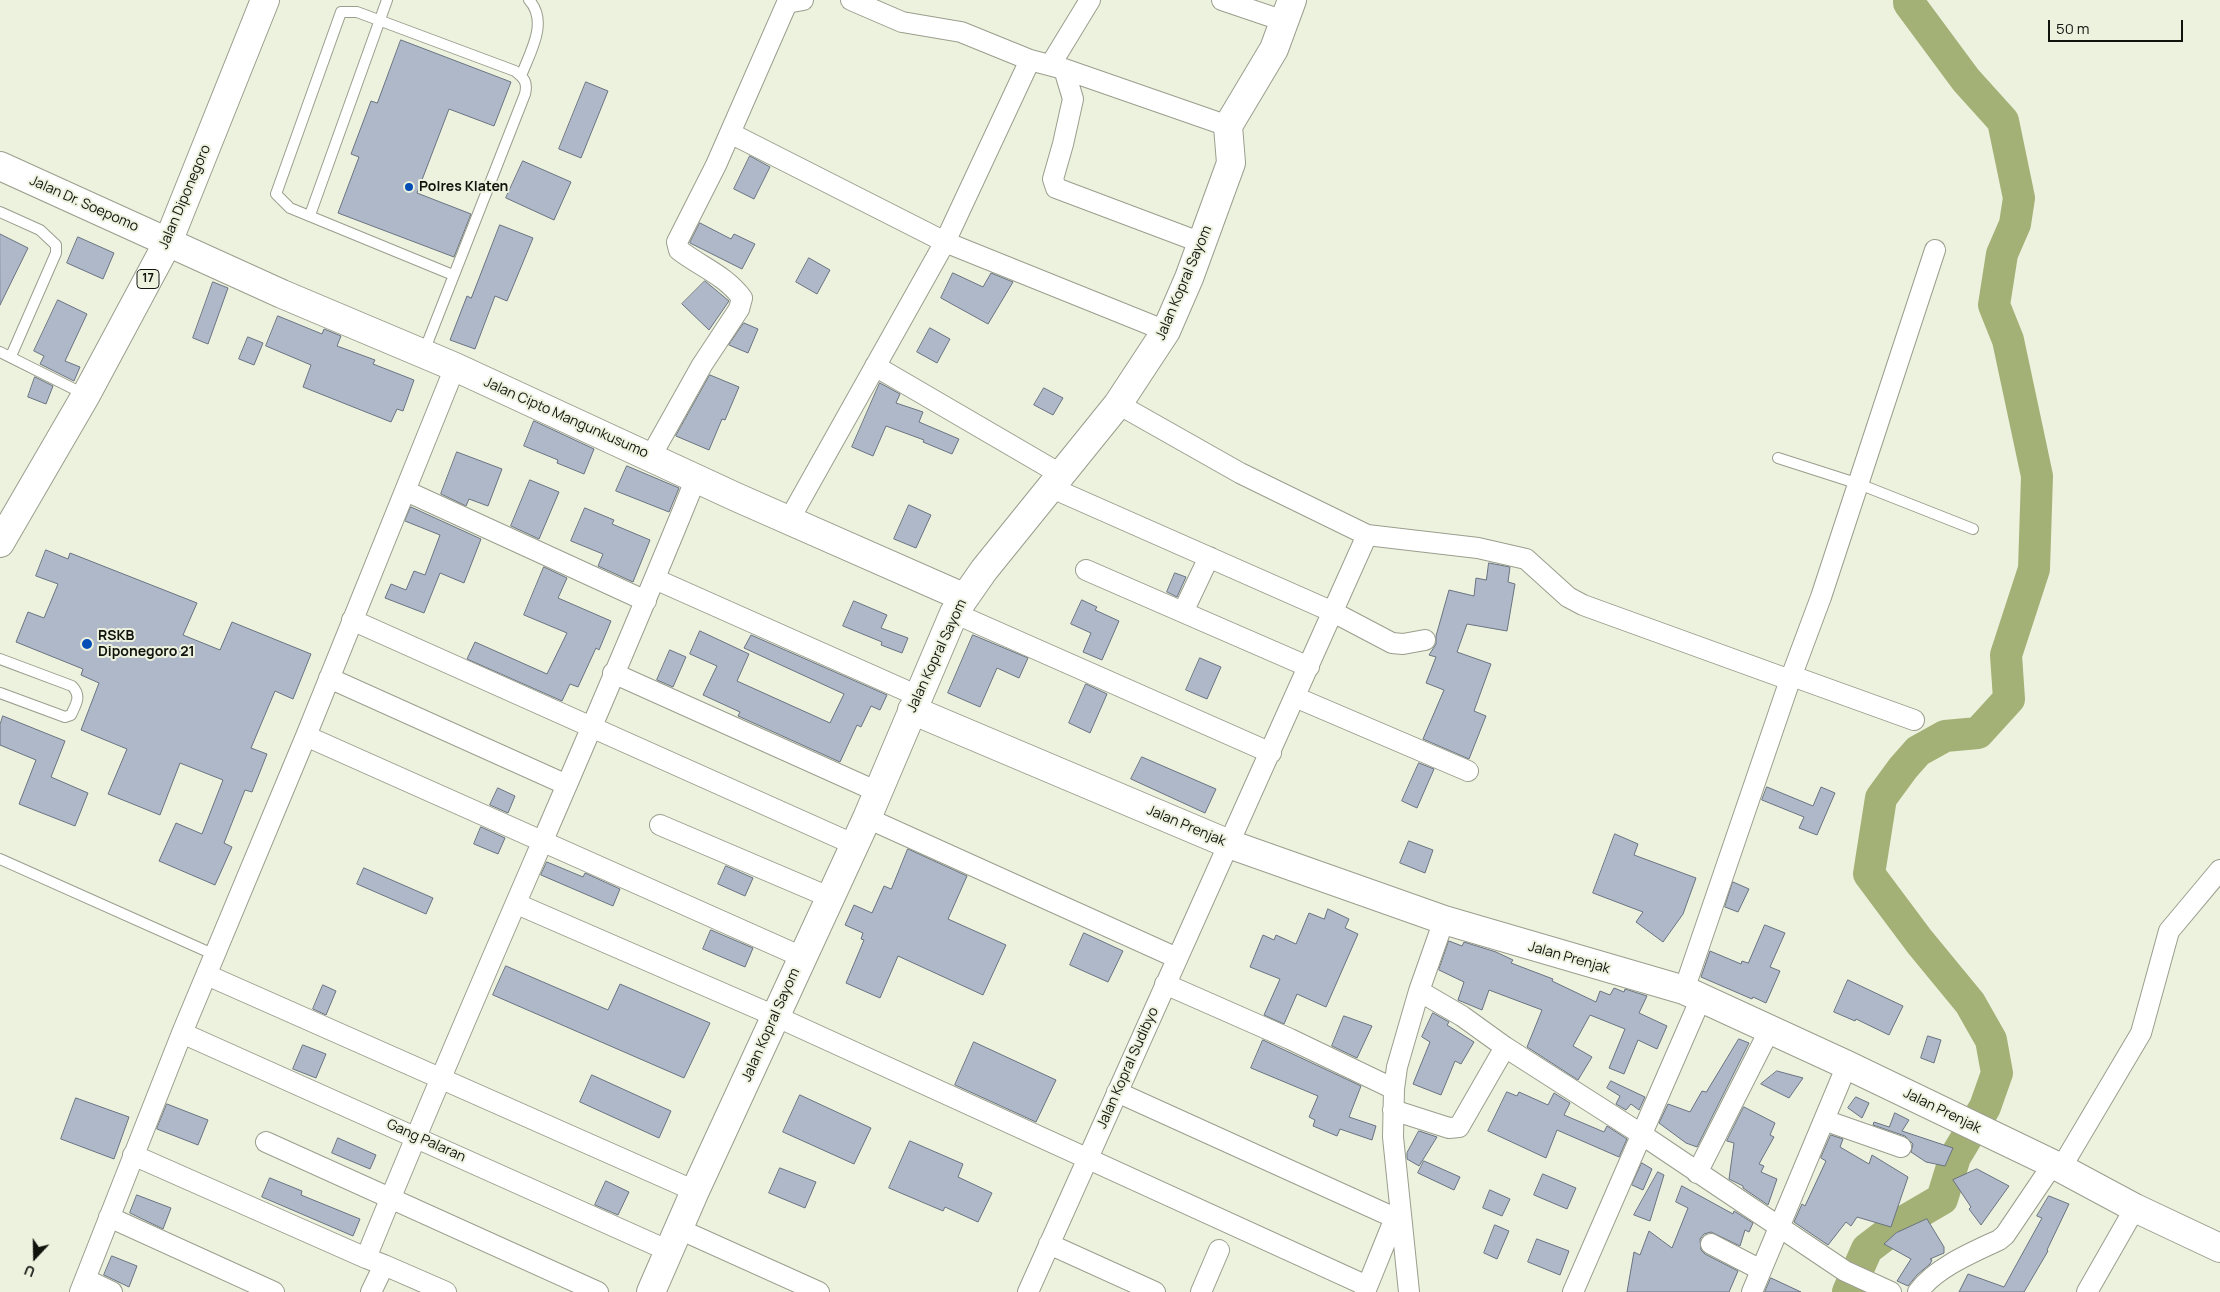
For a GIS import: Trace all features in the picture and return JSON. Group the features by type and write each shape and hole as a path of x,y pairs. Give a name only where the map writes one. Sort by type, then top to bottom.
{"main road":[{"name":"Jalan Diponegoro","path":"0,543 86,395 168,242 265,0"},
{"path":"1228,126 1274,49 1288,10"},
{"name":"Jalan Kopral Sayom","path":"651,1292 853,844 867,818 915,703 959,605 1118,404 1166,331 1202,243 1231,163 1228,126"},
{"name":"Jalan Dr. Soepomo","path":"0,166 168,242"},
{"name":"Jalan Cipto Mangunkusumo","path":"168,242 652,456 789,520 959,605"},
{"name":"Jalan Prenjak","path":"915,703 1229,844 1444,920 1692,994 1847,1065 2057,1166 2135,1208 2216,1248"}],"street":[{"path":"652,456 702,365 739,309 742,298 734,287 683,253 677,246 684,227 700,200 787,3 803,0"},
{"path":"851,0 902,22 961,32 1030,60 1057,66 1228,126"},
{"path":"1057,66 1090,0"},
{"path":"1222,0 1288,10"},
{"path":"789,520 945,242 1030,60"},
{"path":"1057,66 1073,99 1063,144 1052,179 1056,188 1059,191 1202,243"},
{"path":"730,133 945,242 1166,331"},
{"path":"1573,1292 1641,1134 1692,994 1791,678 1821,597 1935,250"},
{"path":"875,366 1057,482 1208,557 1333,612 1392,643 1403,644 1425,640"},
{"path":"112,1292 83,1286 182,1033 306,736 455,368"},
{"path":"1118,404 1240,473 1366,535 1478,548 1526,559 1568,597 1583,605 1914,720"},
{"path":"371,1292 375,1261 390,1198 440,1077 517,904 613,673 646,601 696,478"},
{"path":"406,491 646,601"},
{"name":"Jalan Kopral Sudibyo","path":"1028,1292 1165,984 1271,753 1366,535"},
{"path":"1184,612 1208,557"},
{"path":"1086,570 1309,667"},
{"path":"655,579 915,703"},
{"path":"959,605 1271,753"},
{"path":"352,620 853,844"},
{"path":"613,673 878,792"},
{"path":"329,678 567,785"},
{"path":"1295,697 1468,771"},
{"path":"306,736 802,957"},
{"path":"867,818 1177,958"},
{"path":"660,825 829,898"},
{"path":"1918,1292 1926,1282 1943,1269 1999,1240 2057,1166 2141,1033 2169,931 2220,870"},
{"path":"517,904 775,1016 1087,1158 1366,1289 1398,1212"},
{"path":"1409,1292 1398,1212 1393,1110 1396,1067 1418,991 1444,920"},
{"path":"207,975 695,1191"},
{"path":"1165,984 1290,1039 1394,1089"},
{"path":"1418,991 1462,1016 1505,1048 1641,1134 1844,1271 1891,1292"},
{"path":"1697,1173 1770,1030"},
{"name":"Gang Palaran","path":"182,1033 416,1136 674,1240 819,1292"},
{"path":"1393,1110 1449,1128 1459,1127 1505,1048"},
{"path":"1752,1292 1847,1065"},
{"path":"1117,1092 1398,1212"},
{"path":"1824,1120 1901,1147"},
{"path":"266,1142 598,1292"},
{"path":"134,1155 446,1292"},
{"path":"2087,1292 2135,1208"},
{"path":"109,1217 274,1292"},
{"path":"1049,1244 1155,1292"},
{"path":"1711,1244 1761,1270"},
{"path":"1201,1292 1218,1250"}],"lane":[{"path":"310,215 387,0"},
{"path":"521,76 537,34 539,19 536,7 530,0"},
{"path":"423,354 454,275 525,94 527,87 525,80 515,71 349,10 341,12 276,194 290,208 454,275"},
{"path":"0,212 40,230 56,245 56,253 12,356"},
{"path":"0,352 12,356 86,395"},
{"path":"1778,458 1859,484 1973,528"},
{"path":"0,658 72,686 78,691 79,697 71,715 65,716 0,693"},
{"path":"0,859 215,955"}],"building":[{"path":"401,40 511,82 494,126 449,109 417,193 471,214 454,257 338,213 359,157 351,154 371,101 377,103"},
{"path":"586,82 608,91 581,158 559,149"},
{"path":"750,156 770,167 754,199 734,189"},
{"path":"523,161 571,182 554,220 506,198"},
{"path":"700,223 731,239 734,234 755,244 742,269 690,243"},
{"path":"500,225 533,238 507,301 495,296 475,349 450,340 467,296 471,298"},
{"path":"0,234 28,248 0,305"},
{"path":"78,237 114,253 103,279 67,263"},
{"path":"809,258 830,270 817,294 796,282"},
{"path":"953,273 983,287 991,273 1013,282 988,324 941,298"},
{"path":"705,281 729,301 709,330 682,304"},
{"path":"213,282 228,288 208,344 193,338"},
{"path":"58,300 87,314 65,361 80,367 74,381 40,364 44,356 34,351"},
{"path":"278,316 322,334 324,329 341,336 337,346 375,360 373,364 414,380 403,411 397,409 391,422 303,387 311,365 266,346"},
{"path":"744,323 758,329 748,353 729,345"},
{"path":"930,328 950,339 937,363 917,352"},
{"path":"248,337 263,343 254,365 239,359"},
{"path":"710,375 739,387 725,420 722,419 709,450 676,436"},
{"path":"35,377 53,386 46,404 28,397"},
{"path":"880,383 900,394 896,403 923,412 919,422 959,439 952,454 923,442 924,440 886,426 873,456 852,447"},
{"path":"1044,388 1063,398 1053,415 1034,405"},
{"path":"534,421 594,449 584,474 557,463 558,460 524,446"},
{"path":"457,452 502,469 488,506 469,499 466,506 441,494"},
{"path":"627,466 679,488 669,512 616,491"},
{"path":"530,480 559,492 539,539 511,526"},
{"path":"909,505 931,515 916,548 894,539"},
{"path":"411,507 481,539 464,583 440,573 424,613 385,598 391,584 406,590 414,571 425,575 440,535 405,521"},
{"path":"585,508 614,520 612,524 650,540 633,582 598,566 603,554 571,541"},
{"path":"46,550 68,559 70,553 197,603 183,635 220,650 232,622 311,654 293,699 275,691 251,748 267,754 252,792 245,790 224,843 232,847 215,885 159,861 176,823 202,834 223,780 180,763 160,815 108,794 127,749 81,730 99,683 81,675 83,669 16,642 28,612 44,618 58,584 36,576"},
{"path":"1489,563 1510,567 1508,582 1515,584 1507,631 1467,624 1457,652 1491,664 1474,711 1486,716 1469,759 1423,739 1444,690 1426,683 1436,657 1429,655 1436,644 1436,636 1449,590 1474,596 1476,578 1486,580"},
{"path":"544,567 567,578 558,598 611,621 599,650 596,648 578,687 570,684 562,701 467,659 475,642 547,674 567,633 524,615"},
{"path":"1175,573 1186,577 1177,597 1167,592"},
{"path":"1082,600 1097,607 1095,610 1119,621 1102,660 1083,652 1091,633 1071,624"},
{"path":"854,601 887,615 881,628 908,638 902,653 881,645 882,642 843,626"},
{"path":"700,631 749,654 737,681 830,723 844,694 744,648 751,635 887,695 880,710 871,706 861,727 857,725 840,762 738,716 740,712 703,695 717,666 690,654"},
{"path":"973,635 1028,658 1019,678 997,668 980,707 948,693"},
{"path":"670,650 686,657 673,687 657,680"},
{"path":"1200,658 1221,667 1207,699 1186,690"},
{"path":"1086,684 1107,694 1090,733 1069,723"},
{"path":"3,716 65,741 51,777 88,793 75,826 19,804 36,760 0,745 0,725"},
{"path":"1142,757 1216,789 1205,813 1131,779"},
{"path":"1419,763 1434,769 1417,808 1402,801"},
{"path":"1767,787 1813,806 1821,787 1835,793 1817,835 1799,828 1804,817 1762,800"},
{"path":"498,788 515,796 508,813 490,805"},
{"path":"481,827 505,838 498,854 474,844"},
{"path":"1615,834 1638,844 1634,855 1696,878 1683,914 1663,942 1636,922 1643,912 1593,893"},
{"path":"1409,841 1433,850 1425,873 1400,863"},
{"path":"908,849 967,876 948,919 1006,945 983,995 898,956 880,998 846,983 864,940 861,939 863,933 845,925 854,905 872,913 884,886 891,889"},
{"path":"547,862 583,877 585,873 620,889 613,906 541,875"},
{"path":"726,866 753,878 745,896 718,884"},
{"path":"364,868 433,898 426,914 357,884"},
{"path":"1733,882 1749,889 1738,912 1725,907"},
{"path":"1328,909 1349,919 1345,928 1358,934 1326,1007 1297,994 1284,1024 1264,1015 1280,979 1250,967 1263,935 1274,940 1276,935 1296,944 1309,913 1324,919"},
{"path":"1765,925 1785,933 1770,967 1780,971 1766,1003 1701,977 1710,951 1741,964 1742,961 1748,963"},
{"path":"711,930 753,948 745,967 703,949"},
{"path":"1084,933 1123,951 1108,982 1070,965"},
{"path":"1449,941 1462,946 1464,942 1496,952 1513,960 1511,963 1553,979 1552,981 1596,1002 1600,991 1610,995 1614,988 1624,992 1625,989 1647,996 1639,1013 1667,1026 1657,1049 1638,1040 1624,1074 1609,1068 1625,1029 1590,1015 1573,1046 1592,1057 1578,1080 1527,1047 1542,1010 1489,990 1482,1010 1458,1000 1464,982 1439,970"},
{"path":"506,966 608,1010 620,984 710,1023 684,1078 493,995"},
{"path":"1848,980 1903,1006 1889,1035 1856,1019 1855,1021 1834,1012"},
{"path":"323,985 336,991 326,1015 313,1009"},
{"path":"1433,1013 1449,1022 1447,1025 1474,1042 1461,1064 1455,1061 1441,1095 1413,1084 1430,1042 1422,1037"},
{"path":"1344,1016 1372,1026 1357,1058 1332,1046"},
{"path":"1928,1036 1941,1040 1934,1063 1921,1058"},
{"path":"1739,1039 1749,1043 1697,1147 1686,1143 1659,1123 1668,1104 1690,1112 1702,1091 1706,1092"},
{"path":"1263,1040 1361,1086 1349,1117 1376,1126 1372,1140 1340,1129 1337,1136 1313,1126 1315,1120 1309,1117 1318,1096 1251,1068"},
{"path":"974,1042 1056,1080 1036,1122 955,1085"},
{"path":"303,1045 326,1054 316,1078 293,1069"},
{"path":"1777,1071 1803,1078 1789,1098 1761,1084"},
{"path":"592,1075 671,1111 659,1138 580,1102"},
{"path":"1611,1081 1645,1097 1639,1110 1631,1104 1626,1110 1616,1104 1620,1096 1607,1088"},
{"path":"1507,1092 1517,1096 1519,1092 1548,1105 1554,1093 1570,1103 1564,1115 1604,1132 1607,1126 1627,1139 1619,1157 1557,1130 1546,1158 1488,1131"},
{"path":"800,1095 871,1128 854,1164 783,1132"},
{"path":"1856,1097 1869,1103 1862,1118 1848,1108"},
{"path":"76,1098 129,1117 114,1159 61,1139"},
{"path":"167,1104 208,1120 198,1145 157,1129"},
{"path":"1744,1107 1775,1123 1770,1135 1774,1137 1759,1164 1764,1166 1761,1172 1777,1179 1768,1205 1743,1188 1743,1186 1729,1179 1734,1143 1727,1141"},
{"path":"1895,1113 1909,1120 1902,1131 1953,1148 1945,1166 1926,1162 1911,1152 1913,1144 1905,1136 1873,1125 1874,1122 1889,1127"},
{"path":"1419,1131 1437,1137 1419,1166 1407,1159 1407,1153"},
{"path":"1831,1135 1843,1139 1840,1147 1869,1164 1872,1155 1908,1177 1891,1227 1857,1217 1851,1226 1846,1222 1828,1245 1794,1222 1802,1204 1805,1206 1826,1161 1821,1158"},
{"path":"338,1138 376,1155 370,1169 332,1153"},
{"path":"910,1141 963,1164 958,1177 992,1193 978,1222 945,1207 943,1211 889,1188"},
{"path":"1424,1161 1460,1177 1454,1190 1418,1173"},
{"path":"1642,1163 1652,1169 1643,1190 1632,1185"},
{"path":"780,1168 816,1182 805,1208 769,1193"},
{"path":"1977,1169 2009,1186 1981,1225 1969,1209 1971,1207 1953,1180"},
{"path":"1658,1172 1664,1175 1650,1221 1634,1215"},
{"path":"1543,1174 1576,1188 1567,1209 1534,1195"},
{"path":"270,1178 302,1191 301,1195 360,1219 353,1236 262,1197"},
{"path":"606,1181 629,1192 618,1215 595,1205"},
{"path":"1682,1186 1733,1214 1734,1211 1753,1223 1749,1232 1745,1230 1740,1246 1711,1232 1704,1234 1700,1239 1701,1250 1705,1254 1738,1271 1729,1292 1627,1292 1634,1252 1640,1255 1649,1231 1672,1248 1688,1208 1676,1202"},
{"path":"1490,1190 1510,1199 1502,1216 1483,1208"},
{"path":"137,1195 171,1208 163,1229 130,1213"},
{"path":"2049,1196 2069,1204 2048,1251 2024,1292 1959,1292 1968,1274 2004,1287 2042,1218 2037,1216"},
{"path":"1927,1219 1944,1247 1944,1253 1930,1259 1932,1260 1930,1264 1908,1286 1897,1281 1911,1259 1884,1244 1896,1233"},
{"path":"1495,1225 1509,1231 1497,1259 1484,1253"},
{"path":"1537,1239 1569,1251 1560,1275 1528,1262"},
{"path":"112,1256 137,1266 129,1287 104,1275"},
{"path":"1771,1278 1801,1292 1765,1292"}],"waterway":[{"path":"1848,1292 1867,1249 1901,1223 1942,1199 1955,1157 1985,1107 1997,1073 1991,1040 1970,1003 1919,941 1869,874 1881,798 1918,751 1945,736 1978,733 2009,699 2006,655 2034,569 2037,476 2008,340 1994,305 2002,254 2015,224 2019,198 2003,121 1966,80 1909,3 1909,0"}],"place":[{"name":"Polres Klaten","path":"409,187"},
{"name":"RSKB Diponegoro 21","path":"87,644"}]}
